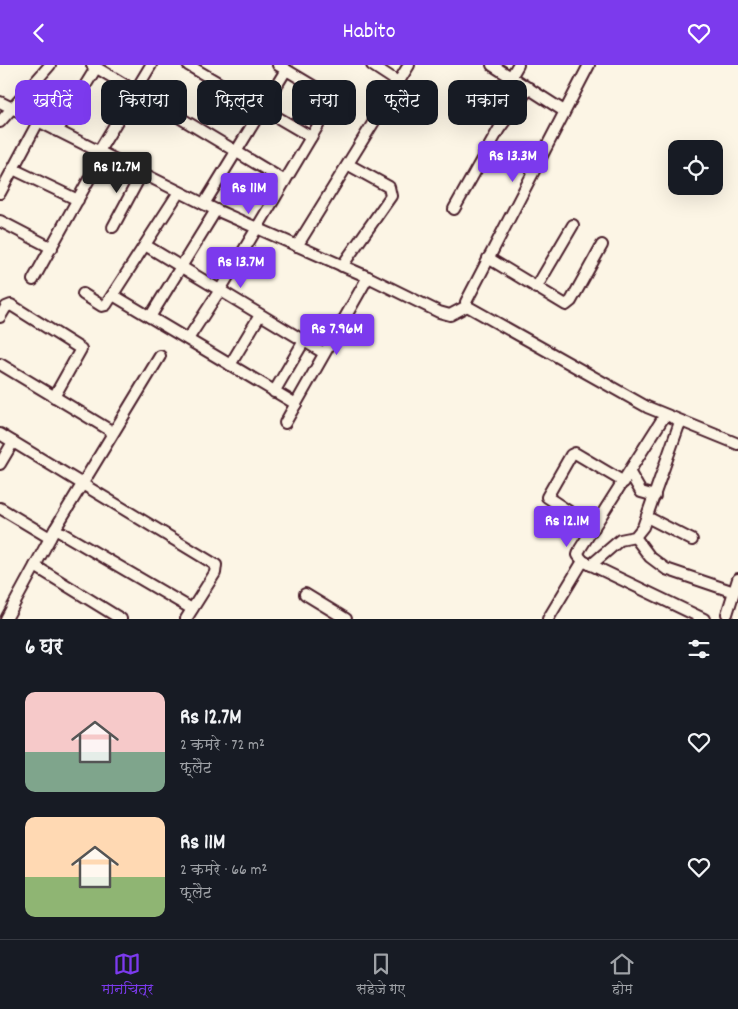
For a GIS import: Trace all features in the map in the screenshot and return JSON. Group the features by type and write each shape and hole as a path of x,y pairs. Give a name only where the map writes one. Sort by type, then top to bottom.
{"street":[{"path":"0,122 50,65"},
{"path":"141,80 150,65"},
{"path":"188,65 213,80"},
{"path":"372,65 395,80"},
{"path":"399,80 408,65"},
{"path":"492,65 564,111"},
{"path":"511,77 518,65"},
{"path":"467,306 466,302 488,258 589,65"},
{"path":"57,131 94,67 116,80"},
{"path":"188,339 220,290 332,99 282,67 276,80"},
{"path":"454,209 499,129 528,88"},
{"path":"0,102 13,108"},
{"path":"282,121 311,137"},
{"path":"187,123 285,181"},
{"path":"0,193 36,125"},
{"path":"44,125 216,210 342,265 445,315 457,313 467,306"},
{"path":"33,280 78,200 116,125"},
{"path":"204,204 254,125"},
{"path":"297,246 372,125"},
{"path":"342,265 391,196 389,187 348,165"},
{"path":"13,169 78,200"},
{"path":"113,227 142,173"},
{"path":"83,293 104,306 146,245 179,192"},
{"path":"150,317 216,210"},
{"path":"0,221 52,248"},
{"path":"536,287 573,225"},
{"path":"146,245 324,353"},
{"path":"488,258 562,303 568,304 602,245"},
{"path":"285,423 368,277"},
{"path":"113,295 296,405"},
{"path":"0,317 6,307 11,305 81,349 54,397"},
{"path":"467,306 665,415 738,444"},
{"path":"230,365 260,315"},
{"path":"274,392 304,341"},
{"path":"6,619 113,431 160,356"},
{"path":"0,364 113,431"},
{"path":"665,415 578,555 587,563 704,619"},
{"path":"548,619 587,563 620,540 635,537 647,517 655,497 680,422"},
{"path":"0,434 216,565 215,573 186,619"},
{"path":"0,464 13,442"},
{"path":"594,528 547,497 570,455 576,453 627,477 641,492 655,497"},
{"path":"0,508 53,534 192,609"},
{"path":"647,517 692,540"},
{"path":"635,537 650,557 666,569 734,592"},
{"path":"35,567 121,619"},
{"path":"729,617 738,579"},
{"path":"305,593 346,619"}]}
